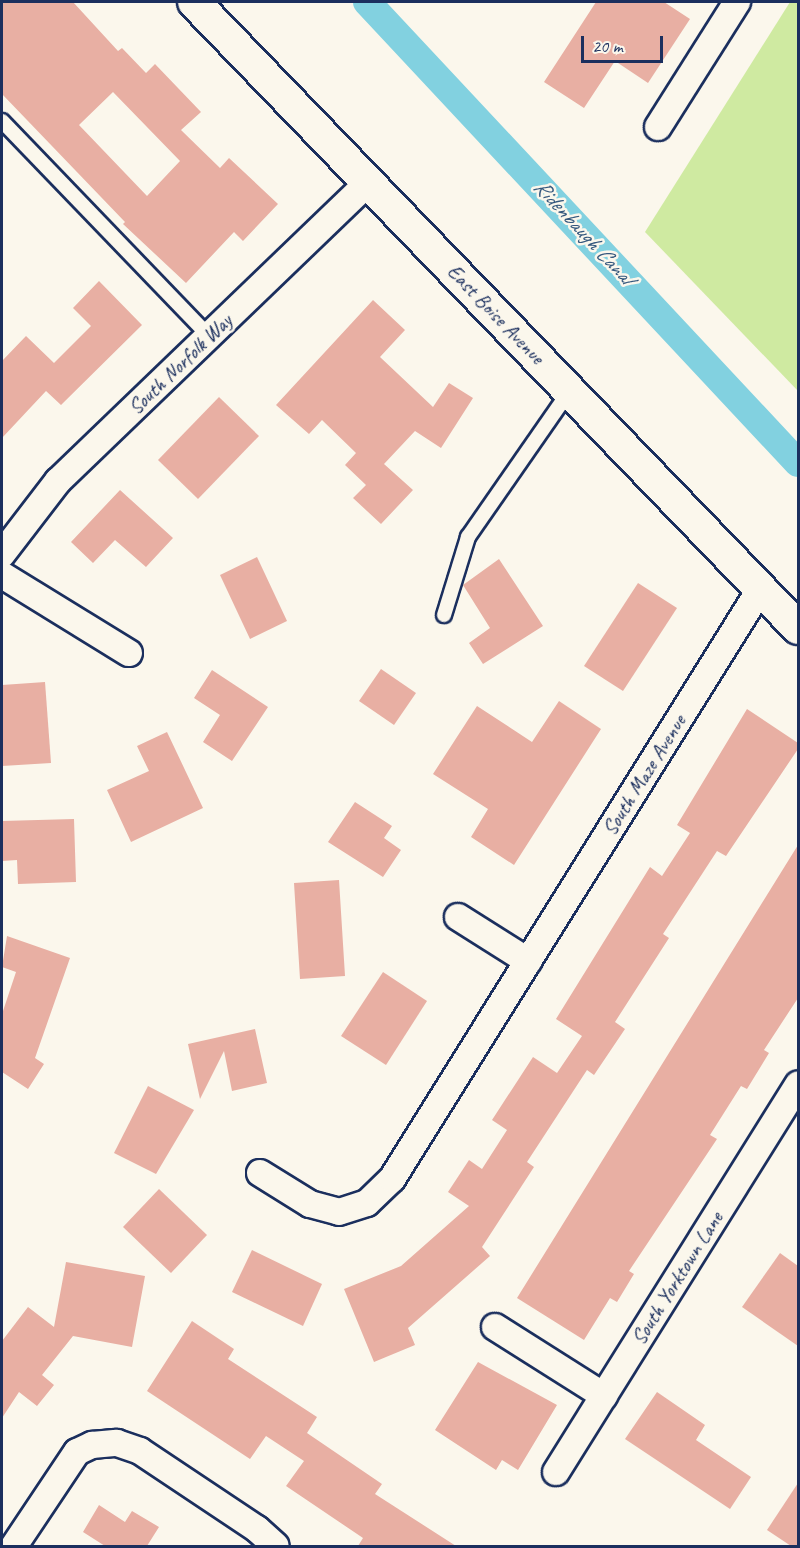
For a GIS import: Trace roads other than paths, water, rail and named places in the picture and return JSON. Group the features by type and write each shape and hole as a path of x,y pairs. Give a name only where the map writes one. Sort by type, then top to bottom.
{"street":[{"name":"East Boise Avenue","path":"194,2 798,628"},
{"path":"658,127 737,2"},
{"name":"South Norfolk Way","path":"2,554 58,481 369,182"},
{"path":"2,575 129,653"},
{"name":"South Maze Avenue","path":"260,1173 310,1204 339,1212 367,1203 392,1179 761,588"},
{"path":"458,916 528,961"},
{"name":"South Yorktown Lane","path":"556,1472 798,1084"},
{"path":"495,1327 604,1395"},
{"path":"14,1546 63,1469 77,1452 92,1444 117,1443 140,1451 257,1529 276,1546"}],"lane":[{"path":"2,121 209,336"},
{"path":"444,615 468,537 570,390"}],"waterway":[{"name":"Ridenbaugh Canal","path":"367,2 798,463"}]}
